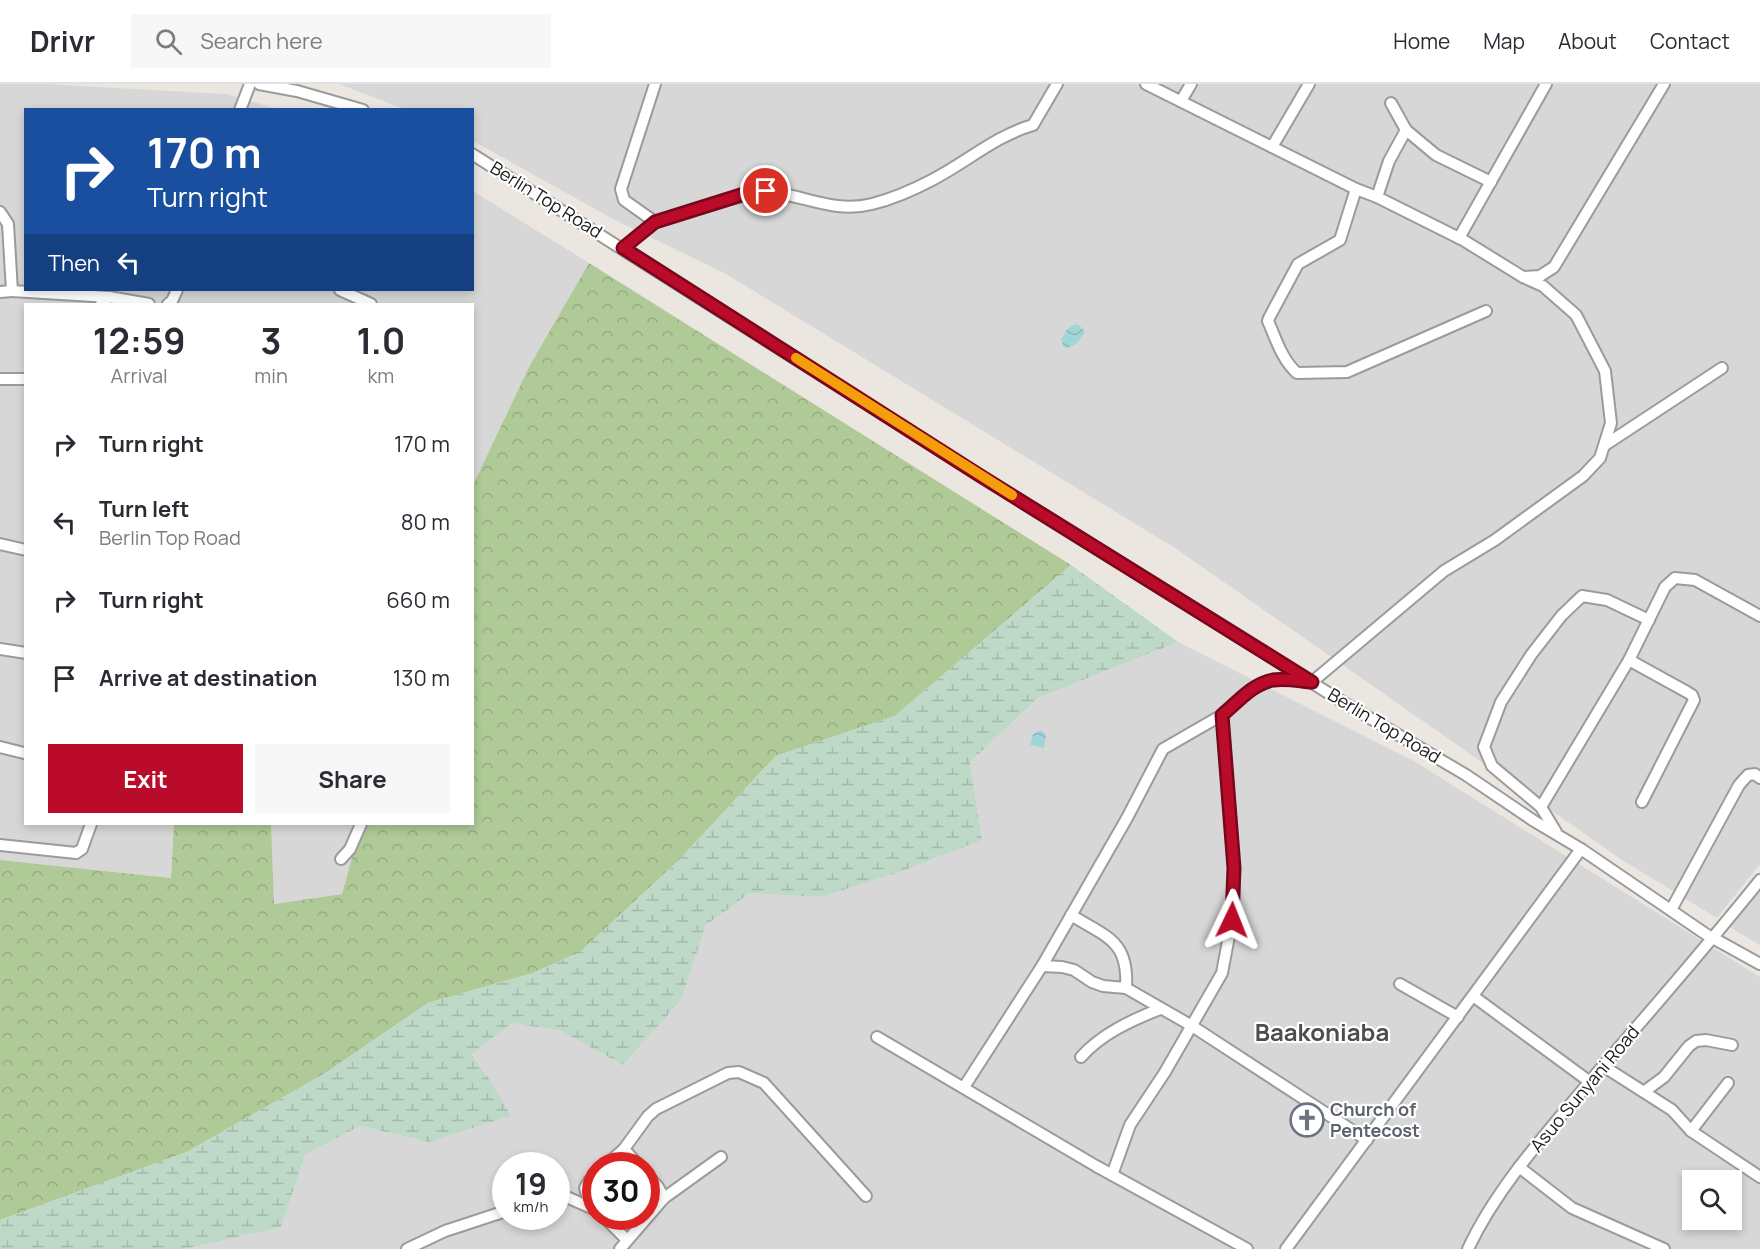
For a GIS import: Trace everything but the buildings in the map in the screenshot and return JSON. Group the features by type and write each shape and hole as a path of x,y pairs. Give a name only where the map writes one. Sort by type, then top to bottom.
{"street":[{"path":"241,108 249,84"},
{"path":"259,84 298,88 357,108"},
{"path":"655,84 621,189 624,200 655,222"},
{"path":"623,248 655,222 754,192 787,194 825,206 838,207 872,204 903,194 933,180 989,144 1033,125 1057,84"},
{"path":"964,1087 1042,966 1127,818 1163,749 1222,715 1240,698 1262,684 1275,680 1312,682 1444,571 1495,540 1583,476 1600,458 1611,423 1609,386 1599,357 1576,315 1543,286 1523,277 1459,238 1146,84"},
{"path":"1181,101 1191,84"},
{"path":"1272,147 1309,84"},
{"path":"1459,238 1546,84"},
{"path":"1523,277 1540,276 1554,267 1664,84"},
{"path":"1391,103 1406,130 1436,155 1491,182"},
{"path":"1377,197 1389,161 1406,130"},
{"name":"Berlin Top Road","path":"474,155 960,463 1456,769 1581,849 1713,939 1760,964"},
{"path":"1356,189 1340,240 1298,264 1269,318 1280,351 1297,373 1347,372 1486,311"},
{"path":"0,212 8,224 12,291"},
{"path":"0,292 12,291 134,303"},
{"path":"342,291 369,303"},
{"path":"1605,445 1722,368"},
{"path":"0,378 24,379"},
{"path":"0,544 24,550"},
{"path":"1541,807 1629,660 1665,587 1675,578 1695,580 1760,616"},
{"path":"1557,835 1541,807 1492,766 1484,747 1502,702 1531,655 1562,615 1582,596 1607,600 1649,620"},
{"path":"0,649 24,652"},
{"path":"1629,660 1692,695 1695,700 1642,802"},
{"path":"1112,1175 1130,1125 1222,973 1232,920 1234,868 1222,715"},
{"path":"0,747 24,753"},
{"path":"1671,910 1738,784 1748,775 1755,774 1760,778"},
{"path":"0,845 76,853 82,849 92,825"},
{"path":"341,859 350,849 361,825"},
{"path":"1286,1249 1581,849"},
{"name":"Asuo Sunyani Road","path":"1468,1249 1519,1167 1713,939 1760,880"},
{"path":"1071,915 1117,944 1122,952 1127,971 1126,988"},
{"path":"1042,966 1074,969 1092,982 1103,986 1126,988 1160,1010 1192,1026 1367,1140"},
{"path":"1400,984 1458,1017"},
{"path":"1473,996 1590,1082"},
{"path":"1081,1057 1088,1048 1131,1021 1160,1010"},
{"path":"877,1037 1241,1248"},
{"path":"1645,1091 1664,1077 1689,1046 1696,1041 1706,1040 1732,1045"},
{"path":"1603,1066 1672,1110 1691,1131 1760,1177"},
{"path":"621,1152 656,1109 728,1073 739,1072 764,1083 866,1196"},
{"path":"1691,1131 1728,1083"},
{"path":"624,1149 627,1152"},
{"path":"613,1230 624,1245 664,1198 721,1157"},
{"path":"1519,1167 1572,1208 1664,1249"},
{"path":"660,1191 664,1198"},
{"path":"407,1249 445,1231 492,1216"}],"shaded area":[{"path":"0,84 45,84 226,94 274,108 24,108 24,291 474,291 474,192 589,263 530,365 474,483 474,303 24,303 24,825 174,825 171,878 0,860"},
{"path":"339,84 1760,84 1760,864 1717,918 1622,860 1175,548 726,274 613,219 474,142 474,108 401,108"},
{"path":"1178,642 1414,761 1760,977 1760,1249 185,1249 281,1227 305,1155 360,1126 429,1142 510,1116 472,1053 512,1023 561,1031 623,1065 681,1000 706,925 750,893 821,897 900,872 982,840 970,762 1038,698"},
{"path":"271,825 361,825 342,894 273,904"},
{"path":"1760,883 1760,945 1728,926"}],"green space":[{"path":"589,263 1071,565 895,716 776,756 679,860 580,952 533,973 428,1003 327,1072 187,1152 0,1220 0,860 171,878 174,825 271,825 274,904 342,894 361,825 474,825 474,483 530,365"},
{"path":"1071,565 1178,642 1038,698 970,762 982,840 900,872 821,897 750,893 706,925 681,1000 623,1065 561,1031 512,1023 472,1054 511,1116 429,1142 360,1126 305,1155 281,1227 185,1249 0,1249 0,1220 187,1152 327,1072 428,1003 533,973 580,952 679,860 776,756 895,716"}],"water":[{"path":"1075,324 1085,332 1074,345 1064,348 1061,340 1067,329"},
{"path":"1041,730 1046,735 1044,748 1030,745 1033,734"}],"slow traffic":[{"path":"796,358 1012,495"}],"place":[{"name":"Church of Pentecost","path":"1307,1120"}],"district":[{"name":"Baakoniaba","path":"1322,1033"}],"route":[{"path":"766,191 741,195 655,222 623,248 979,475 1312,682 1275,680 1262,684 1240,698 1222,715 1234,868 1232,920"}]}
